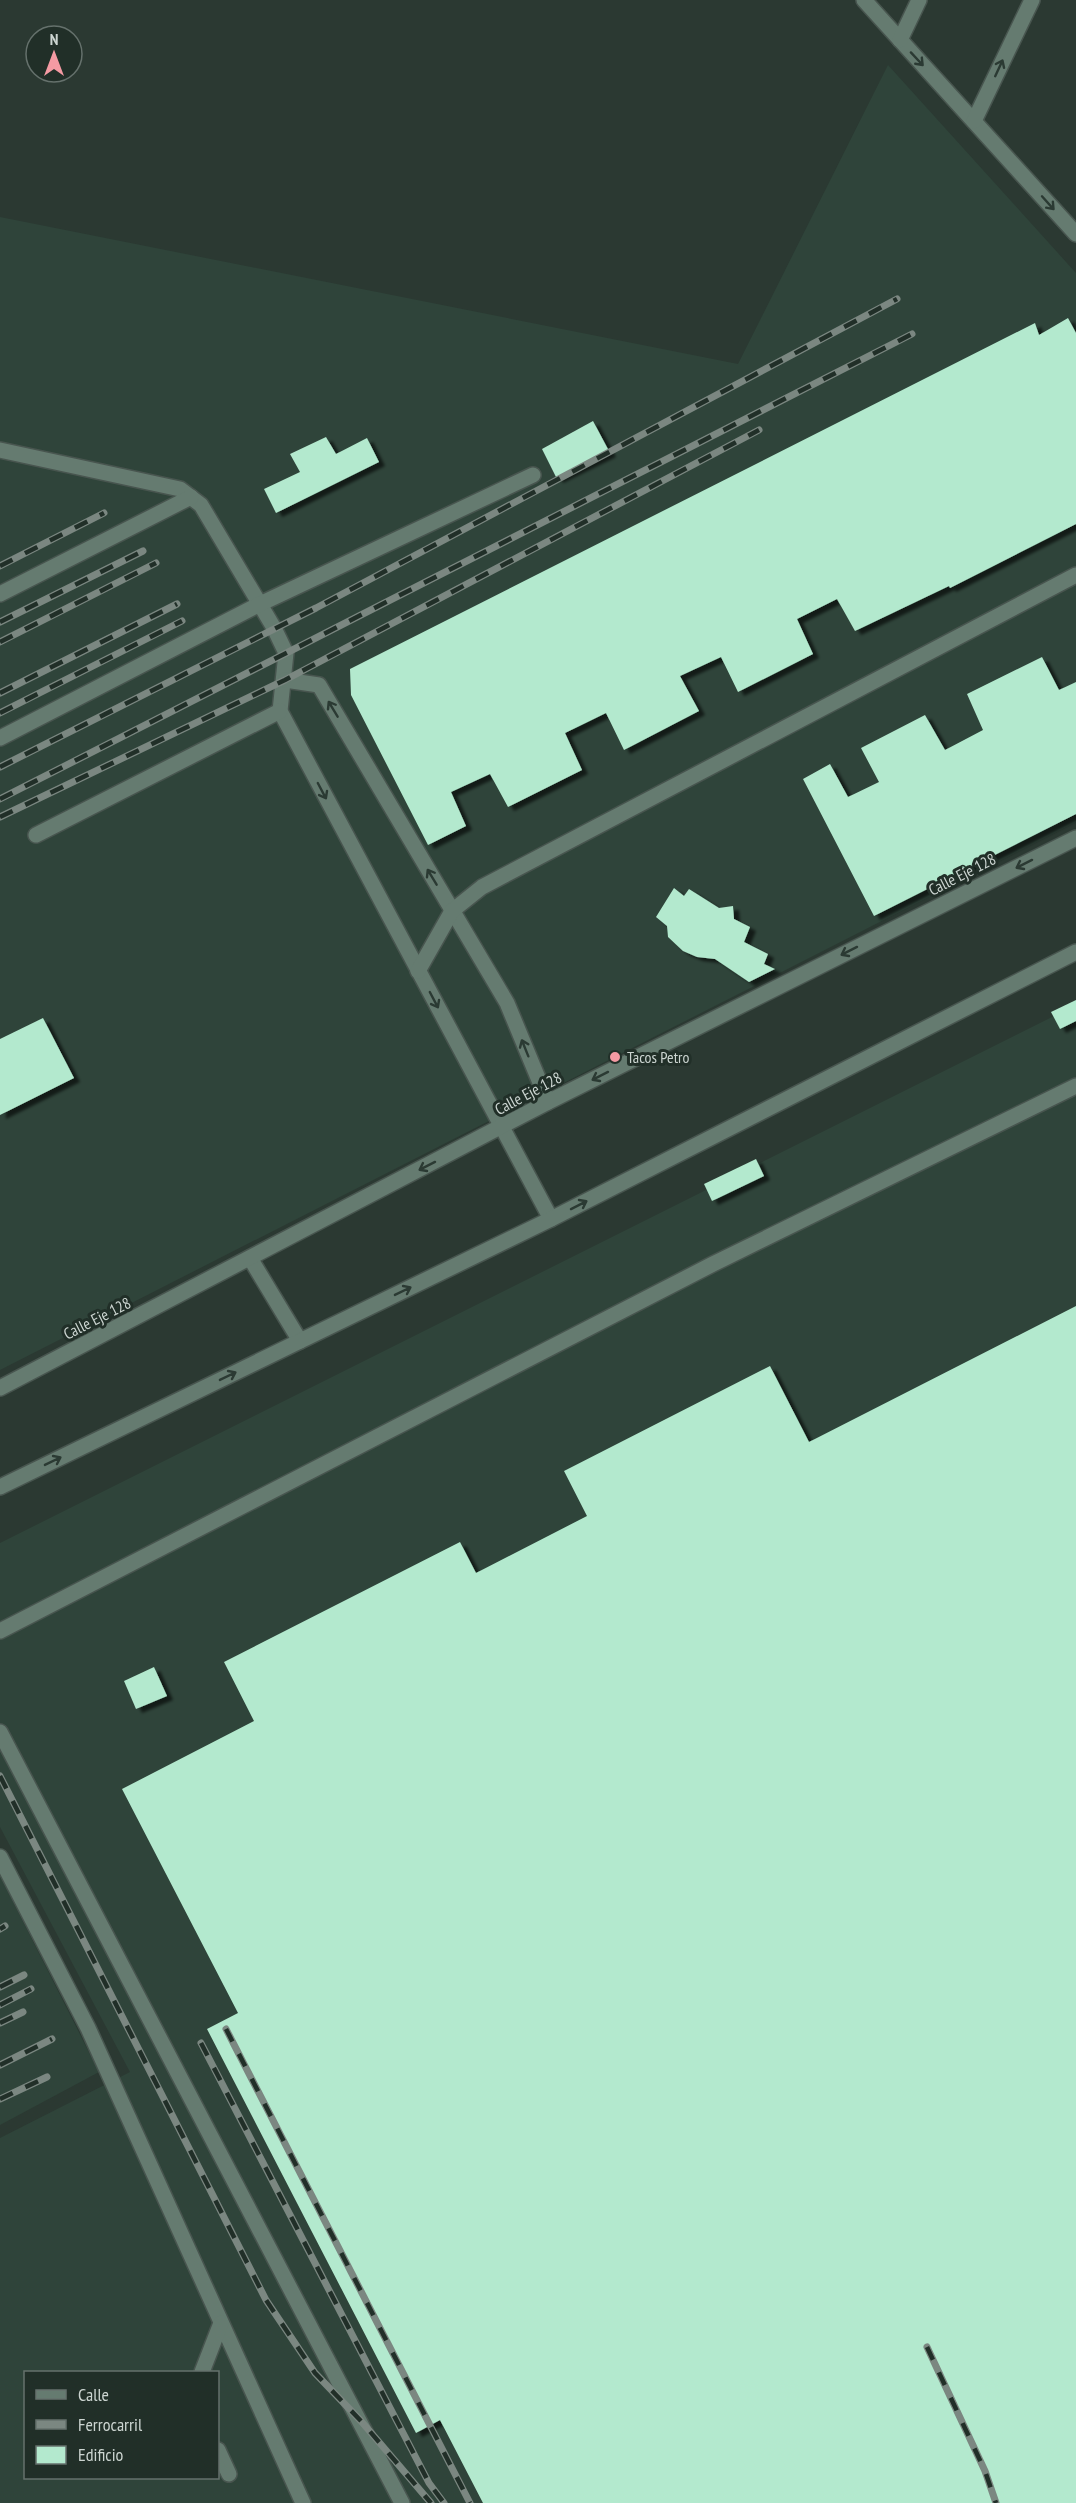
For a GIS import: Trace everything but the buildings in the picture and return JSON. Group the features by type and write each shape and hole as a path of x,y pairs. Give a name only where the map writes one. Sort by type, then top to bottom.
{"street":[{"path":"864,0 1076,234"},
{"path":"900,40 919,0"},
{"path":"974,121 1032,0"},
{"path":"0,450 180,489 201,505 260,604 286,653 280,711 551,1219"},
{"path":"0,738 260,604 533,475"},
{"path":"0,594 191,497"},
{"path":"418,971 452,911 482,887 1076,575"},
{"path":"285,680 319,685 507,1003 548,1102"},
{"path":"36,835 280,711"},
{"name":"Calle Eje 128","path":"0,1388 548,1102 1076,838"},
{"path":"0,1487 551,1219 1076,952"},
{"path":"0,1631 713,1264 1076,1086"},
{"path":"250,1258 300,1341"},
{"path":"0,1732 402,2503"},
{"path":"0,1857 88,2028 303,2503"},
{"path":"203,2371 221,2323"},
{"path":"219,2452 229,2474"}],"shaded area":[{"path":"888,65 1076,273 1076,822 0,1370 0,217 738,364"},
{"path":"1076,1005 1076,2503 0,2503 0,2138 130,2072 0,1827 0,1543"},
{"path":"0,1876 99,2072 0,2125"}],"railway":[{"path":"0,767 316,608 897,299"},
{"path":"0,799 912,334"},
{"path":"0,817 285,680 759,430"},
{"path":"0,566 104,513"},
{"path":"0,622 143,551"},
{"path":"0,642 156,563"},
{"path":"0,693 177,604"},
{"path":"0,713 182,621"},
{"path":"0,1776 266,2300 315,2373 361,2421 431,2503"},
{"path":"0,1929 5,1926"},
{"path":"0,1987 24,1975"},
{"path":"0,2005 31,1989"},
{"path":"0,2023 23,2012"},
{"path":"226,2029 470,2503"},
{"path":"0,2065 52,2039"},
{"path":"201,2043 429,2483 444,2503"},
{"path":"0,2099 47,2077"},
{"path":"927,2347 985,2471 996,2503"}],"place":[{"name":"Tacos Petro","path":"615,1057"}]}
